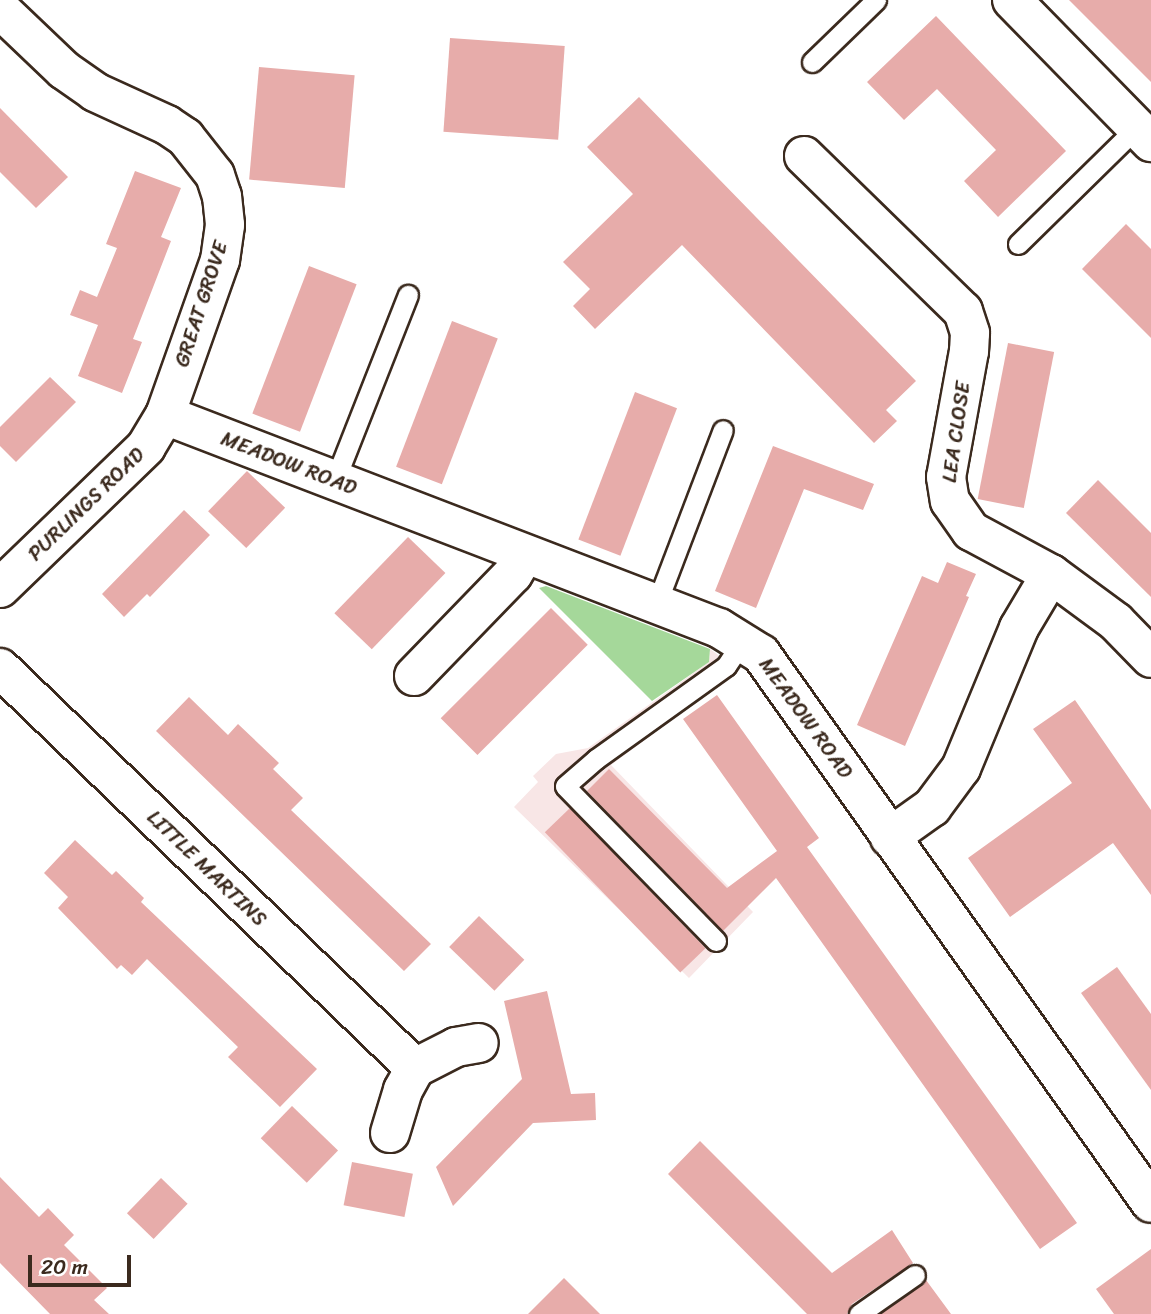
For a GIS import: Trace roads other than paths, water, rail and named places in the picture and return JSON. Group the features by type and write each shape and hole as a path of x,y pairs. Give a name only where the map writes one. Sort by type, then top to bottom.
{"street":[{"path":"1012,0 1144,134"},
{"name":"GREAT GROVE","path":"0,9 64,70 95,92 124,108 167,125 185,137 215,175 222,196 225,225 220,260 165,415"},
{"name":"LEA CLOSE","path":"804,156 963,311 970,334 969,351 946,477 950,501 955,512 971,531 1051,574 1116,622 1151,658"},
{"name":"MEADOW ROAD","path":"165,415 719,628 743,641 773,668 1151,1203"},
{"name":"PURLINGS ROAD","path":"0,588 146,447 165,415"},
{"path":"414,676 513,574 525,554"},
{"path":"890,836 932,807 954,780 1019,628 1051,574"},
{"name":"LITTLE MARTINS","path":"0,668 415,1068"},
{"path":"390,1133 403,1090 415,1068 456,1047 479,1043"}],"lane":[{"path":"812,62 876,0"},
{"path":"1018,244 1144,134"},
{"path":"335,480 408,295"},
{"path":"656,605 723,430"},
{"path":"716,941 565,786 596,759 726,666 743,641"},
{"path":"859,1314 915,1275"}]}
